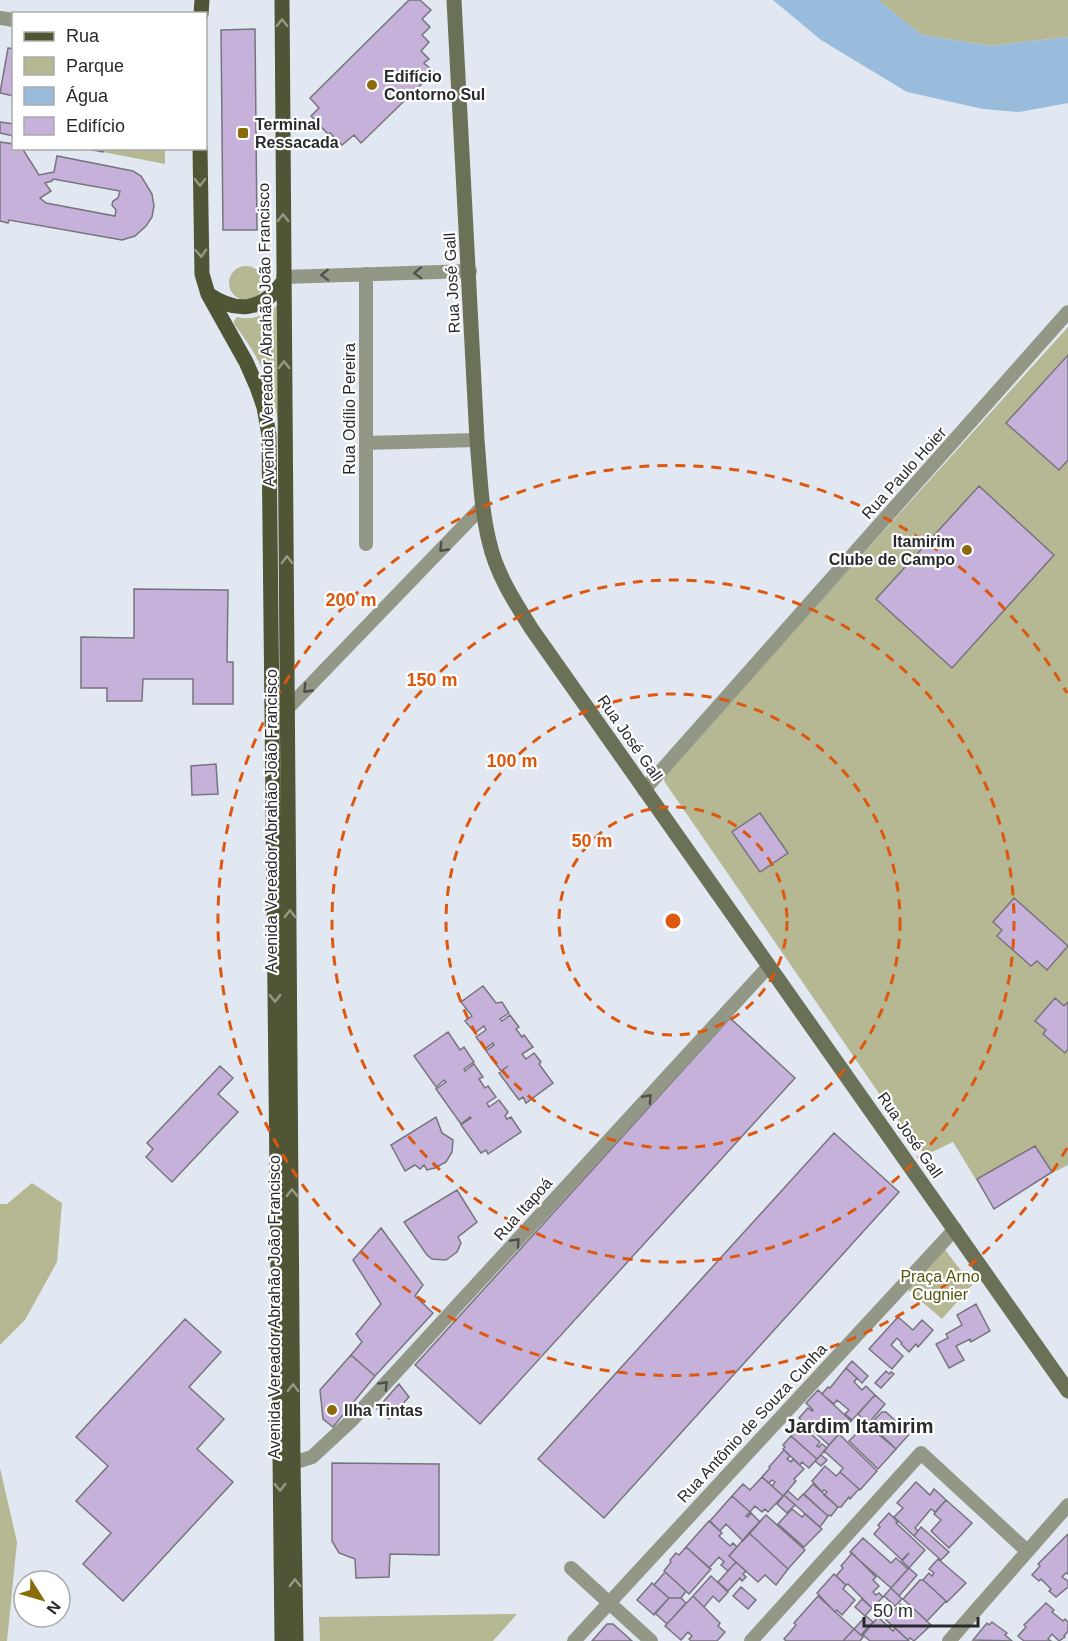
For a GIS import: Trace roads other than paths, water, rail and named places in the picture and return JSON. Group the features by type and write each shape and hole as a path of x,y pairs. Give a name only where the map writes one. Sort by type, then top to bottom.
{"main road":[{"name":"Avenida Vereador Abrahão João Francisco","path":"282,0 296,1641"},
{"name":"Rua José Gall","path":"454,0 470,271 477,440 483,506 489,542 498,570 512,598 644,790 1068,1391"},
{"name":"Avenida Vereador Abrahão João Francisco","path":"200,150 202,274 208,294 246,362 257,387 264,407 269,435 282,1641"},
{"path":"208,294 225,304 248,307 260,304 270,297 283,280"}],"street":[{"path":"283,280 366,274 470,271"},
{"name":"Rua Odílio Pereira","path":"366,274 366,544"},
{"name":"Rua Paulo Hoier","path":"644,790 1068,312"},
{"path":"366,443 477,440"},
{"path":"288,708 483,506"},
{"name":"Rua Itapoá","path":"293,1463 312,1457 352,1420 769,966"},
{"name":"Rua Antônio de Souza Cunha","path":"574,1641 955,1229"},
{"path":"751,1641 921,1453 1026,1550"},
{"path":"949,1641 1026,1550 1068,1505"},
{"path":"571,1568 651,1641"}],"water":[{"path":"773,0 878,0 922,35 991,46 1068,37 1068,103 1019,112 983,109 907,92 821,40"}],"place":[{"name":"Edifício Contorno Sul","path":"372,85"},
{"name":"Terminal Ressacada","path":"243,133"},
{"name":"Itamirim Clube de Campo","path":"967,550"},
{"name":"Ilha Tintas","path":"332,1410"}],"district":[{"name":"Jardim Itamirim","path":"859,1426"}],"park label":[{"name":"Praça Arno Cugnier","path":"940,1285"}]}
